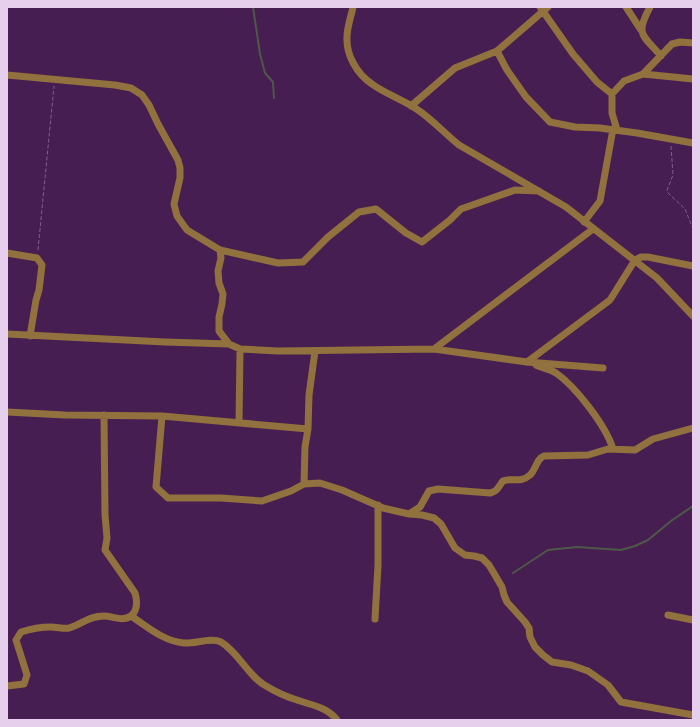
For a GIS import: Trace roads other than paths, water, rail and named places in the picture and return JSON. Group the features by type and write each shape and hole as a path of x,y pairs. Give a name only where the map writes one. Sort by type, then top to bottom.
{"street":[{"path":"353,7 347,37 350,56 358,71 372,84 424,114 459,145 566,207 593,229 636,260 657,278 693,316"},
{"path":"626,7 645,38 661,56"},
{"path":"641,30 642,24 650,7"},
{"path":"411,106 455,68 497,51 544,8 573,54 597,82 612,94"},
{"path":"584,222 600,201 615,130 612,114 612,94 624,81 643,74 672,44 680,42 693,43"},
{"path":"497,51 507,70 526,97 550,122 575,127 586,126 670,138 693,143"},
{"path":"643,74 693,79"},
{"path":"7,75 131,88 142,95 149,105 178,160 180,178 174,204 177,216 187,230 220,250 278,263 303,262 328,237 359,212 376,209 406,233 422,242 450,220 461,209 515,190 539,191"},
{"path":"434,349 593,229"},
{"path":"220,250 221,258 218,271 219,283 223,294 219,317 219,330 229,344"},
{"path":"7,253 37,258 42,265 30,336"},
{"path":"527,362 610,300 636,260 641,257 693,266"},
{"path":"7,334 229,344 240,349 278,351 434,349 527,362 603,368"},
{"path":"239,423 240,349"},
{"path":"304,484 309,395 315,351"},
{"path":"527,362 554,372 563,378 585,402 599,421 611,440 613,449"},
{"path":"7,412 65,415 162,416 308,429"},
{"path":"7,686 24,684 27,675 16,640 21,632 29,629 50,627 68,628 88,618 104,616 124,618 130,616 136,606 137,599 135,593 105,550 107,538 104,515 104,415"},
{"path":"162,416 156,487 168,498 221,498 262,501 291,491 304,484 320,483 342,490 394,511 434,518 441,524 455,548 465,555 482,558 489,565 502,587 507,602 529,628 530,637 535,647 552,662 570,665 588,671 608,685 621,702 693,715"},
{"path":"409,514 420,508 429,492 438,489 490,493 495,492 505,479 519,481 528,477 541,457 548,455 588,455 608,449 635,450 653,439 693,428"},
{"path":"375,619 378,565 378,505"},
{"path":"668,615 693,620"},
{"path":"130,616 169,640 185,643 210,640 220,641 239,659 255,678 265,685 296,700 326,710 334,715 337,720"}],"waterway":[{"path":"253,7 260,54 265,73 273,82 274,98"},
{"path":"513,573 548,550 577,547 621,550 635,546 648,540 671,521 693,506"}]}
